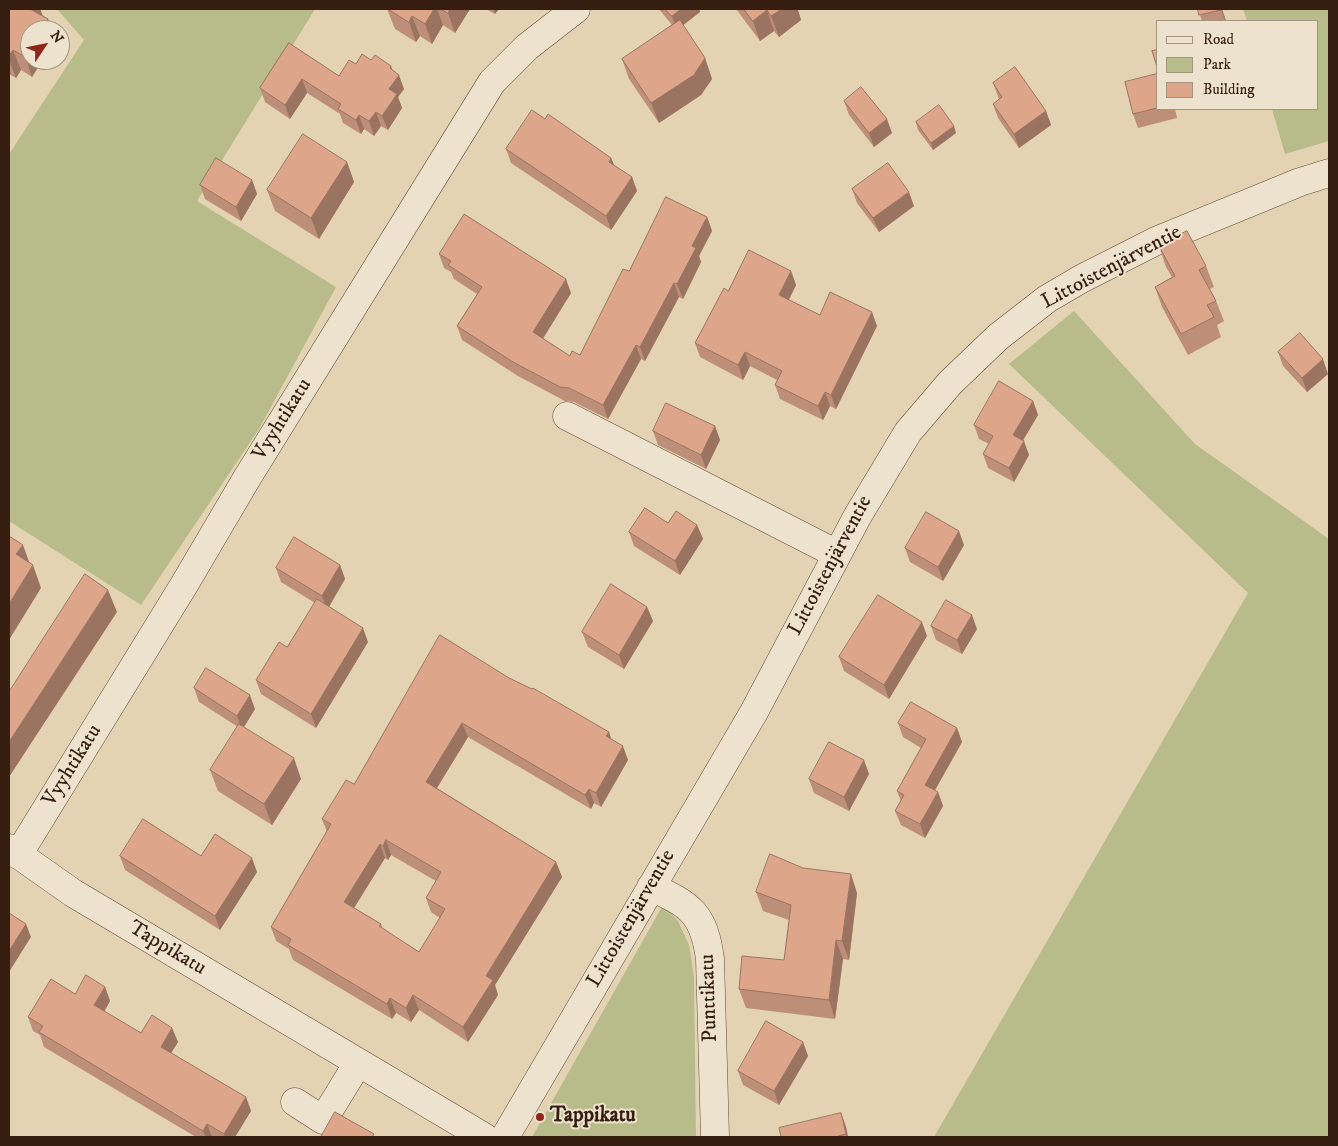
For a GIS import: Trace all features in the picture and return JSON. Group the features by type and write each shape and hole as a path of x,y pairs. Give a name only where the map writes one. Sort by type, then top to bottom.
{"street":[{"name":"Vyyhtikatu","path":"12,853 184,585 247,478 492,82 527,47 576,9"},
{"name":"Littoistenjärventie","path":"505,1137 754,712 837,554 908,432 950,383 998,337 1042,303 1081,279 1156,241 1300,182 1329,173"},
{"path":"567,416 837,554"},
{"name":"Tappikatu","path":"12,853 73,893 484,1137"},
{"name":"Punttikatu","path":"651,887 682,902 697,917 707,935 710,959 715,1137"},
{"path":"295,1102 323,1120 358,1063"}],"green space":[{"path":"57,9 315,9 197,201 336,287 259,429 141,605 9,521 9,154 64,70 70,70 70,61 84,40 70,24 70,20 67,20"},
{"path":"1243,9 1329,9 1329,141 1285,154 1272,110 1318,110 1318,20 1247,20"},
{"path":"1074,311 1195,444 1329,539 1329,1137 934,1137 1248,593 1009,364"},
{"path":"663,905 678,921 689,945 694,977 696,1137 532,1137"}],"building":[{"path":"9,9 30,9 48,19 20,20 20,54 13,50 9,56"},
{"path":"388,9 434,9 425,24 412,16 409,22"},
{"path":"441,9 450,9 448,13"},
{"path":"665,9 681,9 672,16"},
{"path":"744,9 782,9 771,16 767,10 753,21"},
{"path":"1198,9 1221,9 1221,10 1199,15"},
{"path":"680,20 705,58 694,75 651,103 622,59"},
{"path":"289,43 339,76 349,60 356,64 362,54 371,60 375,55 391,66 390,68 399,75 389,89 397,94 382,116 376,112 369,121 359,115 356,120 338,109 341,104 302,79 285,105 260,88"},
{"path":"1156,50 1156,64 1152,51"},
{"path":"1015,67 1046,111 1014,134 993,104 1002,97 993,83"},
{"path":"1156,74 1156,108 1133,114 1125,82"},
{"path":"861,87 887,119 869,133 844,101"},
{"path":"939,105 954,126 931,143 916,122"},
{"path":"532,110 545,119 548,114 611,158 609,162 632,177 606,216 506,149"},
{"path":"303,134 347,162 311,218 267,190"},
{"path":"216,158 252,180 236,207 200,185"},
{"path":"888,163 909,192 873,218 852,189"},
{"path":"666,197 707,217 692,246 696,248 677,284 674,283 640,347 636,345 603,405 569,388 560,387 513,362 457,326 482,287 448,265 451,261 439,254 464,214 566,279 533,332 570,356 572,351 580,355 623,269 629,271"},
{"path":"1187,231 1206,266 1199,270 1216,301 1207,305 1214,317 1181,334 1155,287 1175,276 1159,246"},
{"path":"749,250 791,271 779,295 820,315 830,292 872,312 831,395 825,392 818,406 775,385 782,371 745,352 738,365 695,343 724,288 728,291"},
{"path":"1300,333 1323,359 1302,378 1278,352"},
{"path":"999,381 1033,401 1013,435 1024,441 1009,468 983,454 993,436 974,425"},
{"path":"666,403 715,426 701,455 653,431"},
{"path":"645,508 668,523 676,511 697,525 675,561 629,532"},
{"path":"926,512 959,531 938,567 905,548"},
{"path":"9,536 23,545 16,554 33,565 9,604"},
{"path":"294,537 340,565 322,596 276,568"},
{"path":"85,574 108,590 9,742 9,692"},
{"path":"611,584 647,607 619,655 582,632"},
{"path":"878,595 922,622 884,685 839,657"},
{"path":"317,599 363,628 311,714 256,680 279,642 287,647"},
{"path":"946,600 972,615 957,640 931,626"},
{"path":"440,635 509,678 533,688 609,732 606,736 623,746 596,793 589,789 585,795 462,723 426,782 556,862 486,976 493,980 463,1027 413,995 406,1008 390,998 387,1004 288,945 291,939 271,927 331,824 322,819 346,780 354,784","holes":["386,840 441,872 426,898 445,909 419,952 379,926 381,924 344,902 380,844 383,846"]},
{"path":"206,668 250,695 237,716 194,688"},
{"path":"911,702 957,728 925,785 938,792 920,824 895,811 904,795 897,791 926,739 898,723"},
{"path":"239,724 294,758 264,804 210,770"},
{"path":"829,742 864,760 844,797 809,779"},
{"path":"143,819 201,856 215,834 252,858 215,916 120,856"},
{"path":"770,854 803,868 851,874 842,941 836,940 829,1000 739,989 742,956 784,960 791,905 756,892"},
{"path":"9,913 26,924 9,951"},
{"path":"86,975 105,987 94,1005 141,1033 152,1015 172,1028 161,1047 246,1097 224,1134 207,1124 203,1131 39,1032 43,1026 28,1017 51,979 75,994"},
{"path":"766,1021 803,1042 774,1091 738,1071"},
{"path":"335,1112 374,1134 372,1137 321,1137"},
{"path":"841,1113 846,1134 838,1137 781,1137 779,1128"}],"place":[{"name":"Tappikatu","path":"540,1117"}]}
